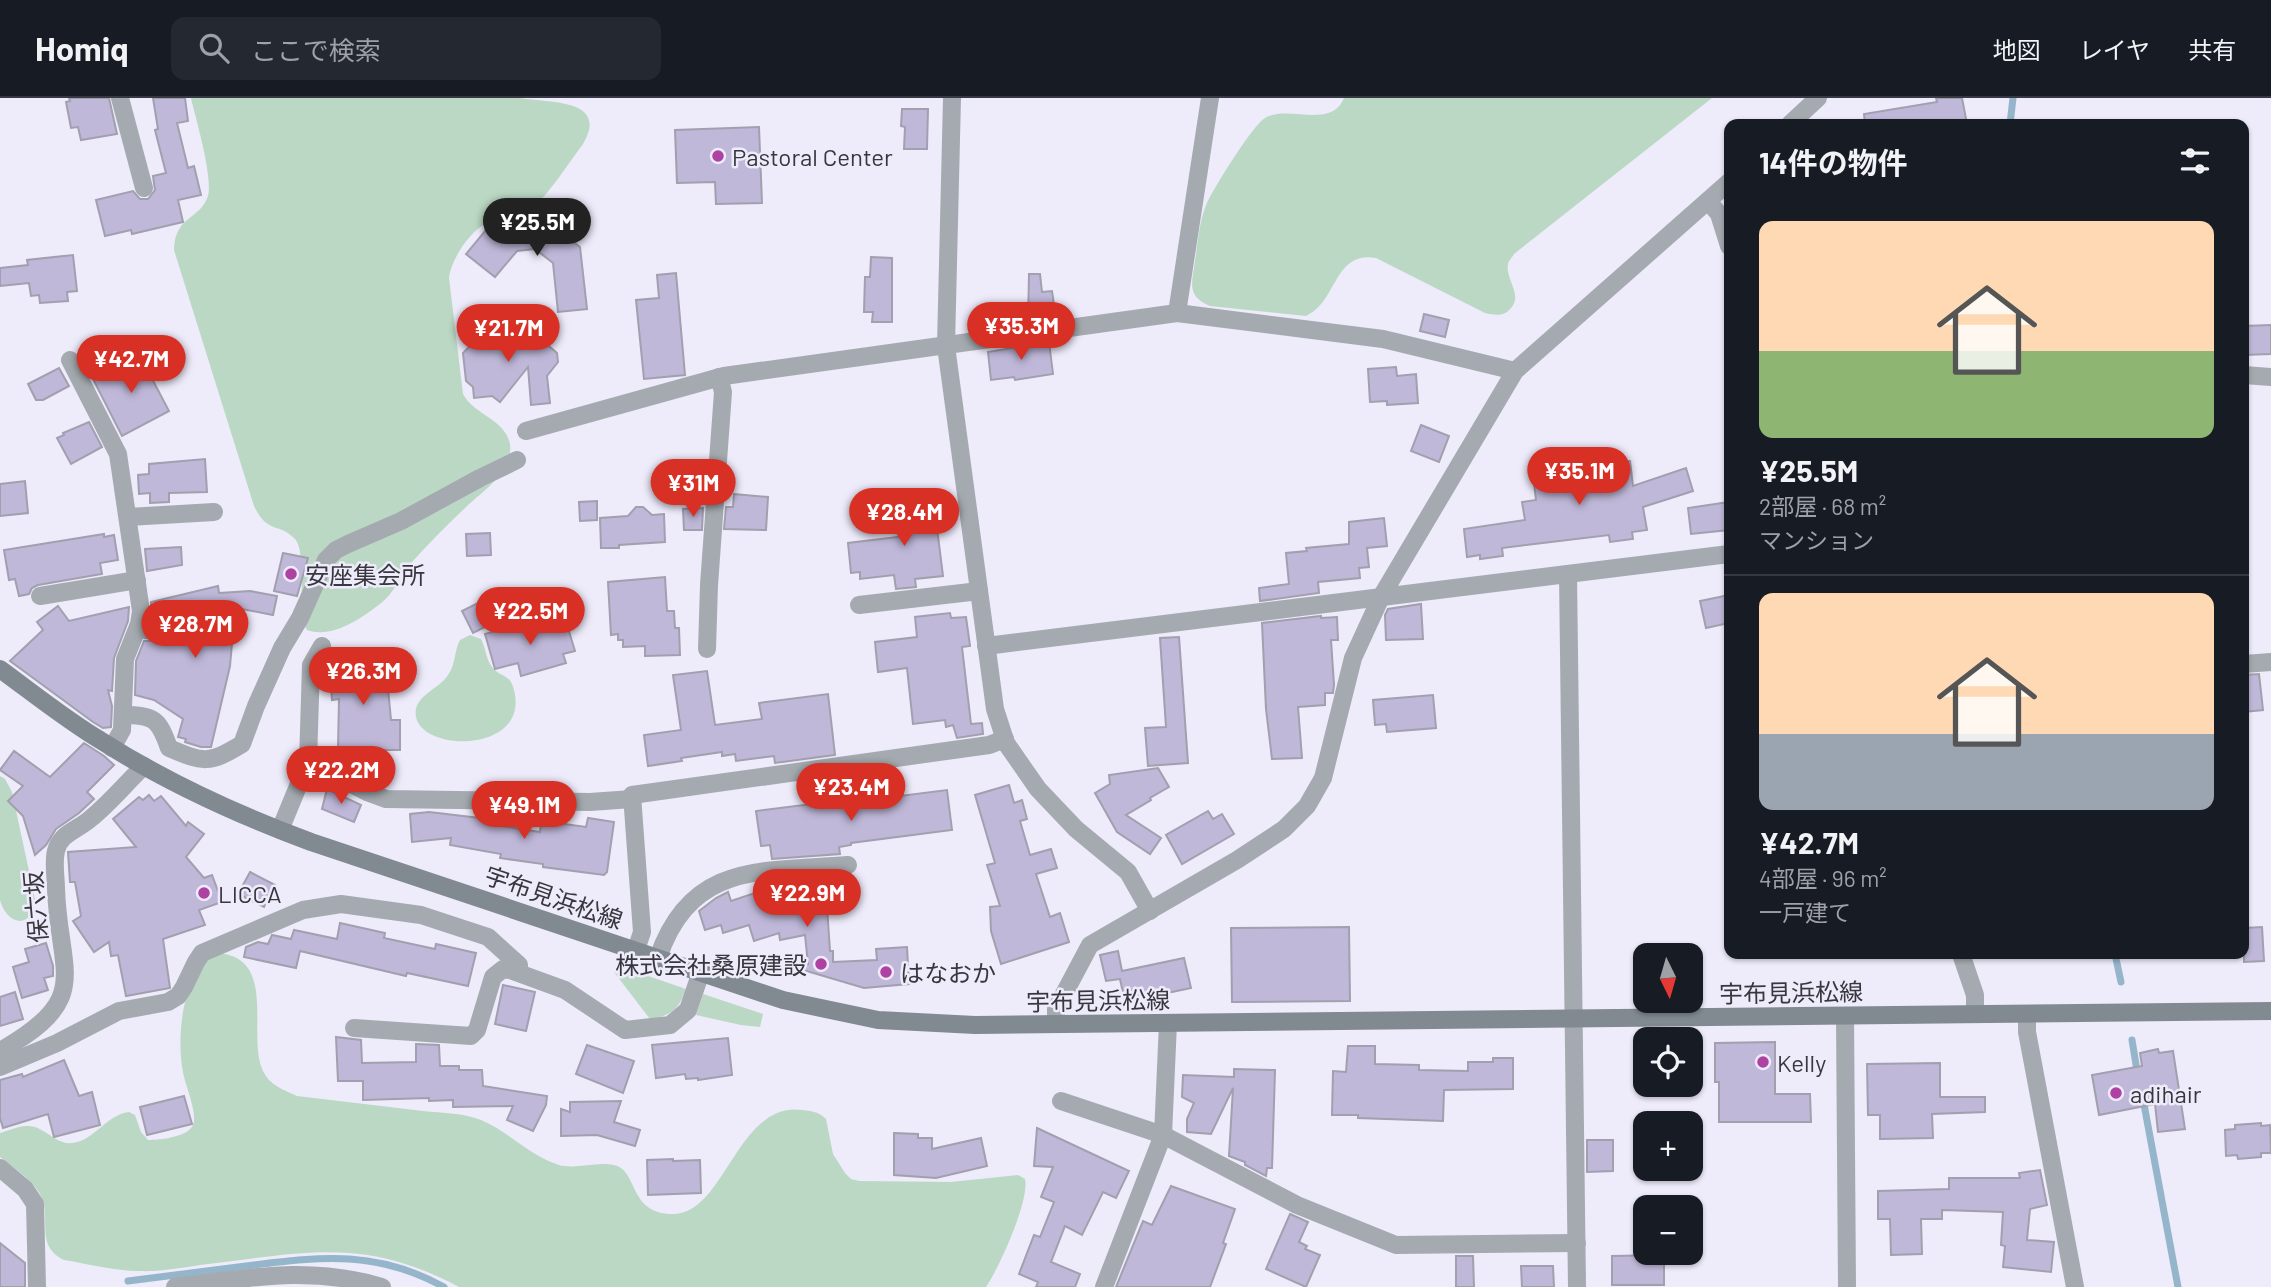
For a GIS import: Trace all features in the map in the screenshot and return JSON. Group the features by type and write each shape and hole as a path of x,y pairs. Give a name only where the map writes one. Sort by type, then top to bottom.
{"main road":[{"name":"宇布見浜松線","path":"0,669 77,726 112,748 232,810 280,830 804,1005 878,1020 943,1025 1168,1024 2271,1011"}],"street":[{"path":"120,98 144,188"},
{"path":"952,98 946,345 995,709 1005,739 1021,766 1056,810 1128,873 1150,911"},
{"path":"1177,313 1210,98"},
{"path":"1795,119 1818,98"},
{"path":"1056,1024 1056,1009 1090,945 1271,838 1296,819 1307,806 1323,778 1353,658 1381,597 1515,371 1724,187"},
{"path":"1708,201 1719,214 1724,230"},
{"path":"526,431 719,377 1177,313 1382,338 1515,371"},
{"path":"70,360 118,454 137,580 141,618 125,659 122,730 112,748"},
{"path":"2249,375 2271,377"},
{"path":"707,649 723,392 719,377"},
{"path":"123,715 150,717 161,728 169,748 197,760 218,758 242,744 282,648 300,618 326,560 336,550 401,521 517,460"},
{"path":"128,517 214,512"},
{"path":"986,646 1724,555"},
{"path":"1568,574 1577,1287"},
{"path":"40,596 137,580"},
{"path":"859,605 979,591"},
{"path":"138,627 146,631 217,625"},
{"path":"280,830 308,762 311,665 322,646"},
{"path":"2249,664 2271,662"},
{"path":"636,950 642,932 632,794 989,745 1005,739"},
{"path":"308,762 386,799 590,802 632,799"},
{"name":"保六坂","path":"0,1051 30,1032 57,1006 64,993 66,965 57,904 55,859 60,842 90,820 144,766"},
{"path":"658,958 665,939 688,903 706,889 726,879 747,873 848,865"},
{"path":"0,1067 57,1043 119,1011 168,1002 178,996 202,953 303,910 322,905 360,905 421,915 488,937 519,965 517,972"},
{"path":"1963,959 1975,995 1975,1014"},
{"path":"354,1028 471,1037 477,1030 493,977 503,969 565,990 625,1030 670,1025 688,1010 701,972"},
{"path":"2026,1014 2027,1032 2075,1287"},
{"path":"1844,1016 1847,1287"},
{"path":"1104,1287 1163,1135 1168,1024"},
{"path":"1061,1101 1163,1135 1297,1205 1396,1245 1577,1243"},
{"path":"0,1168 25,1189 35,1204 37,1287"},
{"path":"175,1287 305,1273 358,1280 382,1287"}],"green space":[{"path":"191,98 519,98 572,106 588,118 589,129 583,144 545,195 526,212 489,222 475,231 454,262 449,278 463,394 507,436 510,453 507,462 493,482 412,562 385,600 355,621 336,630 307,630 302,621 302,565 298,545 289,534 264,521 254,506 174,250 179,230 199,210 208,196 206,162"},
{"path":"1344,98 1712,98 1514,254 1508,263 1508,270 1515,298 1511,308 1505,313 1485,313 1376,258 1362,258 1351,262 1324,300 1306,316 1210,306 1202,302 1194,293 1192,282 1202,217 1211,195 1243,144 1265,118 1285,113 1329,113 1338,107"},
{"path":"470,635 481,639 491,665 510,681 514,690 514,712 505,727 488,737 468,741 448,740 430,734 419,724 416,709 418,703 448,675 460,640"},
{"path":"0,776 5,779 12,792 35,899 30,916 20,921 8,915 0,900"},
{"path":"217,953 236,958 248,968 257,1000 257,1038 263,1071 282,1089 297,1096 474,1118 500,1130 538,1156 559,1165 617,1166 629,1177 642,1201 660,1213 674,1214 692,1209 707,1196 762,1122 780,1112 802,1110 818,1113 826,1119 833,1154 851,1179 951,1182 1018,1175 1025,1179 1023,1202 1005,1250 986,1287 459,1287 426,1271 394,1261 336,1252 148,1271 120,1270 64,1260 49,1246 43,1200 38,1191 0,1157 0,1133 27,1126 39,1129 60,1141 72,1143 87,1138 113,1118 129,1112 135,1115 141,1132 148,1140 173,1137 190,1129 194,1113 183,1072 181,1024 184,1006 196,975 205,962"},
{"path":"616,965 686,989 673,1010 664,1016 650,1019 614,972"},
{"path":"703,994 763,1014 760,1027 696,1015"}],"building":[{"path":"69,98 109,98 117,134 81,140 78,127 71,128 66,102 70,101"},
{"path":"153,98 185,98 188,121 177,123 188,168 194,166 201,195 178,200 183,222 132,234 131,230 105,236 96,200 133,191 140,199 148,199 155,190 153,176 166,173 155,130 158,129"},
{"path":"1936,98 1962,98 1966,119 1864,119 1864,114 1937,102"},
{"path":"902,109 928,109 927,149 904,149"},
{"name":"Pastoral Center","path":"759,127 762,203 716,204 715,182 677,183 675,130"},
{"path":"541,217 580,247 587,309 558,312 553,263 535,249 517,251 495,277 466,254 491,224 508,238 516,229 533,227"},
{"path":"73,255 77,291 67,292 68,301 40,303 39,295 31,296 29,283 0,286 0,268 28,265 27,260"},
{"path":"871,257 892,258 892,322 872,322 873,312 864,312 865,277 870,277"},
{"path":"676,273 685,375 644,379 636,300 659,298 657,275"},
{"path":"1029,274 1040,274 1042,292 1052,291 1056,318 1028,322"},
{"path":"1424,314 1449,320 1445,337 1420,331"},
{"path":"2271,325 2271,354 2249,355 2249,326"},
{"path":"492,327 499,332 517,331 524,336 542,334 543,341 557,353 558,362 547,376 550,403 531,405 528,367 500,402 492,396 474,398 473,387 466,381 463,353 469,347 467,336 485,334"},
{"path":"1049,342 1053,374 1015,380 1014,377 991,380 988,352"},
{"path":"139,354 169,411 122,436 93,379"},
{"path":"1396,367 1397,376 1416,374 1418,403 1387,405 1387,401 1370,402 1368,369"},
{"path":"59,368 69,386 43,400 36,400 28,384"},
{"path":"89,422 102,447 71,464 57,438"},
{"path":"1421,425 1449,436 1439,462 1411,451"},
{"path":"205,459 207,492 169,493 169,502 150,503 150,493 139,494 138,475 149,474 149,464"},
{"path":"1576,460 1576,465 1630,461 1633,486 1686,468 1693,491 1643,507 1647,530 1632,532 1633,539 1610,542 1609,535 1502,548 1503,556 1480,559 1480,555 1467,557 1464,529 1525,520 1522,502 1536,500 1532,466"},
{"path":"25,481 28,513 0,516 0,484"},
{"path":"734,494 768,497 766,530 724,529 726,507 733,507"},
{"path":"941,497 944,527 937,528 943,576 915,579 916,587 896,589 894,575 860,579 860,572 851,573 848,543 906,536 902,502"},
{"path":"597,501 597,520 580,521 579,502"},
{"path":"1724,503 1724,531 1691,534 1688,508"},
{"path":"636,507 643,507 652,515 664,514 665,542 601,548 600,518 628,516"},
{"path":"703,508 702,530 684,530 683,509"},
{"path":"1384,518 1387,546 1367,548 1369,567 1359,568 1360,578 1318,582 1319,593 1260,601 1259,588 1289,584 1286,553 1307,551 1306,548 1349,544 1349,522"},
{"path":"490,533 491,555 467,556 466,534"},
{"path":"104,534 104,537 114,535 118,560 100,563 102,574 38,585 32,588 29,594 19,596 15,579 9,580 4,550"},
{"path":"181,547 182,565 147,571 145,549"},
{"name":"安座集会所","path":"283,553 308,558 297,596 274,591"},
{"path":"665,577 667,611 674,611 675,628 679,628 680,655 645,656 645,646 623,647 623,640 618,640 618,634 611,635 608,582"},
{"path":"218,586 219,593 250,591 277,596 273,615 242,609 243,620 234,621 230,666 211,747 201,747 178,737 183,719 154,700 135,695 136,661 144,641 224,634 228,624 221,615 151,618 151,602"},
{"path":"1724,596 1724,624 1706,628 1700,601"},
{"path":"480,602 491,624 473,633 462,611"},
{"path":"1421,604 1423,639 1386,640 1385,615 1388,609"},
{"path":"58,606 69,621 129,607 128,621 114,658 112,691 108,690 112,706 111,727 103,728 93,722 10,661 43,630 37,622"},
{"path":"950,613 951,618 966,617 970,646 962,647 971,724 982,723 983,734 957,738 953,725 946,727 945,720 913,724 907,668 878,672 875,642 917,637 915,617"},
{"path":"1321,616 1337,617 1338,640 1331,640 1333,693 1325,693 1325,705 1298,707 1302,758 1272,759 1266,709 1262,623"},
{"path":"529,622 531,629 554,622 555,628 567,625 575,651 563,654 566,663 521,676 518,663 495,669 485,634"},
{"path":"1179,637 1188,763 1148,766 1145,728 1166,727 1160,638"},
{"path":"352,657 353,663 378,662 379,667 386,667 391,720 400,720 400,750 381,750 381,753 338,749 339,699 332,700 329,659"},
{"path":"707,671 715,725 762,719 759,703 828,694 835,755 775,763 774,756 736,761 735,754 722,756 722,752 648,766 644,735 681,730 673,675"},
{"path":"2259,674 2263,710 2249,711 2249,675"},
{"path":"1433,695 1436,728 1387,732 1386,724 1375,725 1373,700"},
{"path":"84,743 114,765 87,792 94,799 56,829 46,845 35,855 23,816 8,801 23,786 0,770 14,751 50,777"},
{"path":"1158,768 1169,787 1126,815 1161,838 1150,854 1117,832 1095,793 1110,784 1109,775"},
{"path":"1009,785 1014,803 1022,800 1027,819 1020,821 1030,855 1051,849 1057,868 1036,874 1050,917 1060,913 1069,942 1001,964 991,931 990,907 1000,906 987,865 995,863 975,795"},
{"path":"327,789 361,805 354,822 322,809"},
{"path":"947,790 952,830 851,843 839,847 840,854 772,859 770,845 761,846 756,811 891,794 892,797"},
{"path":"149,795 154,801 161,796 186,826 188,822 204,834 186,857 204,878 212,875 222,902 199,910 205,925 163,939 170,988 126,996 118,955 111,956 109,942 94,952 73,921 81,916 75,882 70,882 68,852 136,847 113,819 139,797 143,800"},
{"path":"1208,811 1213,819 1222,814 1234,834 1182,864 1166,835"},
{"path":"429,812 488,819 488,824 540,832 541,823 586,827 588,818 614,822 607,872 604,875 500,858 501,854 450,845 451,838 412,842 410,814"},
{"path":"250,872 275,885 264,907 238,894"},
{"path":"840,877 841,883 847,883 848,906 827,907 833,962 877,960 876,949 907,947 909,984 864,988 793,967 808,964 805,935 780,940 779,933 754,941 749,925 723,933 721,925 705,930 699,911 728,892 731,901 776,886 775,882"},
{"path":"340,923 385,933 384,938 435,949 436,944 476,953 468,986 407,973 406,976 300,951 296,968 244,957 246,947 258,942 268,944 272,935 291,939 294,930 337,939"},
{"path":"1349,927 1350,1001 1232,1002 1231,928"},
{"path":"2262,927 2264,961 2244,962 2244,959 2249,959 2249,928"},
{"path":"46,943 53,966 53,976 44,978 48,990 22,998 13,967 29,962 25,949"},
{"path":"1118,951 1122,971 1184,958 1191,988 1125,1002 1120,979 1106,981 1100,955"},
{"path":"503,985 535,992 526,1031 495,1024"},
{"path":"15,992 23,1019 0,1026 0,997"},
{"path":"336,1037 361,1040 362,1063 416,1062 416,1044 439,1045 440,1066 459,1066 459,1070 482,1070 483,1086 547,1096 546,1105 533,1131 507,1120 513,1106 453,1107 453,1100 429,1101 429,1098 363,1100 363,1081 338,1081"},
{"path":"728,1038 732,1075 698,1080 686,1079 685,1074 656,1078 652,1045"},
{"path":"1775,1042 1775,1094 1810,1094 1811,1122 1719,1122 1715,1043"},
{"path":"587,1045 634,1061 623,1093 576,1074"},
{"path":"1348,1046 1375,1046 1375,1064 1419,1065 1419,1070 1468,1071 1468,1062 1493,1062 1493,1058 1513,1058 1513,1089 1444,1090 1443,1121 1332,1115 1333,1071 1346,1072"},
{"path":"2158,1049 2159,1053 2173,1051 2185,1129 2158,1132 2155,1104 2099,1115 2092,1075 2142,1066 2140,1053"},
{"path":"64,1060 79,1096 92,1092 100,1125 54,1137 48,1114 3,1128 0,1118 0,1080 22,1074 23,1077"},
{"path":"1940,1063 1940,1097 1985,1097 1985,1112 1932,1114 1933,1138 1880,1139 1880,1115 1868,1115 1867,1064"},
{"path":"1234,1069 1275,1070 1272,1168 1267,1168 1266,1176 1245,1165 1245,1162 1229,1156 1233,1088 1211,1134 1187,1132 1187,1119 1194,1103 1182,1097 1183,1075 1234,1077"},
{"path":"184,1096 192,1124 147,1135 140,1107"},
{"path":"621,1101 614,1122 640,1130 635,1146 597,1135 561,1136 561,1109 570,1112 570,1102"},
{"path":"2261,1123 2261,1126 2270,1125 2271,1153 2261,1153 2261,1157 2238,1159 2237,1155 2226,1156 2225,1130 2235,1129 2235,1125"},
{"path":"1037,1128 1129,1171 1116,1198 1103,1192 1082,1235 1065,1226 1051,1262 1080,1274 1075,1287 1036,1287 1038,1282 1019,1274 1034,1235 1040,1237 1054,1202 1041,1197 1053,1167 1034,1166"},
{"path":"894,1133 918,1134 918,1138 932,1138 932,1149 981,1138 987,1166 936,1178 894,1175"},
{"path":"1587,1140 1613,1140 1613,1171 1587,1172"},
{"path":"647,1160 700,1160 701,1193 648,1195"},
{"path":"2040,1170 2047,1205 2030,1209 2027,1240 2054,1242 2051,1272 2003,1267 2003,1212 1942,1210 1942,1219 1921,1219 1922,1254 1891,1255 1890,1219 1878,1219 1878,1191 1949,1189 1949,1178 2020,1178 2019,1173"},
{"path":"1171,1186 1235,1209 1223,1243 1226,1244 1210,1287 1116,1287 1143,1221 1152,1225"},
{"path":"1290,1214 1308,1222 1299,1242 1307,1246 1305,1249 1320,1255 1306,1287 1266,1269"},
{"path":"0,1243 25,1263 25,1287 0,1287"},
{"path":"1456,1256 1473,1256 1474,1287 1456,1287"},
{"path":"1612,1256 1633,1256 1633,1265 1664,1265 1664,1285 1612,1285"},
{"path":"1521,1266 1553,1266 1554,1287 1522,1287"}],"waterway":[{"path":"2011,119 2013,98"},
{"path":"2116,959 2121,982"},
{"path":"2132,1040 2138,1077"},
{"path":"2143,1099 2178,1287"},
{"path":"128,1281 298,1260 347,1259 394,1266 444,1287"}],"place":[{"name":"Pastoral Center","path":"718,156"},
{"name":"安座集会所","path":"291,574"},
{"name":"LICCA","path":"204,893"},
{"name":"株式会社桑原建設","path":"821,964"},
{"name":"はなおか","path":"886,972"},
{"name":"Kelly","path":"1763,1062"},
{"name":"adihair","path":"2116,1093"}]}
